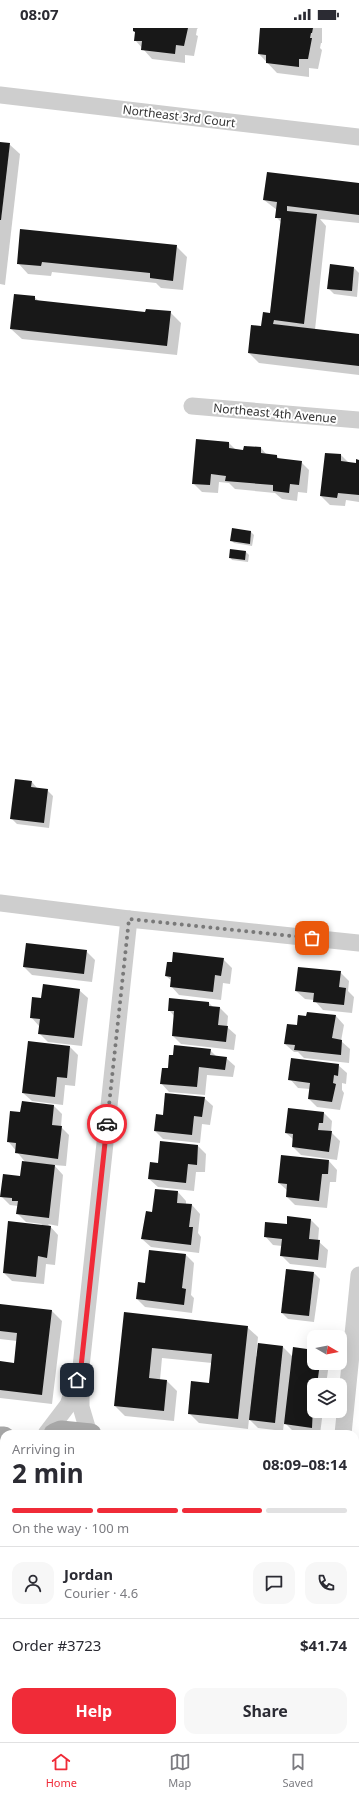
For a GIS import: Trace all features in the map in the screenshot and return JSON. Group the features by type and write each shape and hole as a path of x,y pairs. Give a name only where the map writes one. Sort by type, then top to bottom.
{"street":[{"name":"Northeast 3rd Court","path":"0,95 359,137"},
{"name":"Northeast 4th Avenue","path":"192,406 359,420"},
{"path":"0,903 129,919 359,943"},
{"path":"89,1430 81,1407 81,1367 129,919"},
{"path":"343,1430 359,1275"},
{"path":"49,1430 68,1405 81,1367"}],"building":[{"path":"133,28 188,28 184,46 176,45 175,54 141,50 142,41 134,41 135,32 133,31"},
{"path":"260,28 313,28 310,38 312,38 308,59 299,59 299,67 266,63 266,55 258,54"},
{"path":"0,142 10,143 1,220 0,220"},
{"path":"267,172 359,183 359,215 287,206 287,211 317,214 304,324 274,320 273,324 359,334 359,366 248,353 251,325 261,326 263,312 270,313 281,218 275,218 277,202 263,200"},
{"path":"20,229 177,245 173,281 150,278 150,273 42,262 41,266 17,264"},
{"path":"330,264 354,267 352,291 327,289"},
{"path":"14,294 35,296 35,300 145,312 146,309 171,311 167,346 10,329"},
{"path":"196,439 229,442 229,448 243,450 244,446 261,447 261,453 277,455 277,458 302,461 299,485 290,484 289,493 273,491 273,485 225,481 226,476 211,474 210,485 192,484"},
{"path":"325,453 341,454 341,461 356,463 356,459 359,460 359,495 338,493 337,498 320,496"},
{"path":"232,528 251,531 250,544 230,541"},
{"path":"230,549 246,551 245,560 229,558"},
{"path":"15,779 32,781 31,787 48,789 44,823 10,819"},
{"path":"26,943 87,950 84,974 23,967"},
{"path":"173,952 224,958 221,976 215,975 213,992 170,987 171,977 165,976 167,962 172,962"},
{"path":"298,967 341,971 339,987 346,988 344,1005 313,1002 314,993 295,991"},
{"path":"43,984 80,989 74,1038 38,1034 40,1019 30,1018 32,997 41,998"},
{"path":"169,998 209,1002 209,1006 220,1007 218,1025 228,1026 226,1042 172,1036 174,1011 168,1011"},
{"path":"307,1012 336,1015 332,1038 342,1040 341,1055 294,1050 295,1045 284,1044 287,1024 297,1025 298,1015 306,1016"},
{"path":"28,1041 70,1046 67,1078 57,1077 55,1097 22,1093"},
{"path":"174,1045 211,1049 210,1055 227,1057 225,1070 199,1067 197,1087 160,1084 162,1068 168,1068 169,1055 173,1055"},
{"path":"291,1058 339,1064 338,1076 334,1075 333,1083 336,1084 332,1102 308,1099 310,1083 288,1080"},
{"path":"165,1093 205,1097 202,1117 194,1116 192,1135 154,1131 156,1114 163,1115"},
{"path":"22,1101 54,1105 52,1125 62,1126 58,1159 15,1153 16,1143 7,1142 10,1111 20,1112"},
{"path":"288,1108 324,1112 323,1123 319,1123 318,1130 332,1131 329,1152 292,1147 293,1134 285,1133"},
{"path":"160,1141 198,1145 197,1165 188,1164 186,1183 148,1179 150,1162 158,1163"},
{"path":"281,1155 329,1160 328,1174 322,1174 319,1201 286,1197 287,1184 278,1183"},
{"path":"22,1161 55,1165 49,1218 16,1214 18,1201 12,1201 12,1198 0,1197 3,1174 20,1176"},
{"path":"155,1189 178,1191 177,1203 192,1204 189,1227 193,1227 191,1245 141,1239 146,1211 152,1212"},
{"path":"287,1216 311,1219 309,1239 320,1240 318,1260 280,1256 282,1239 264,1237 265,1222 287,1224"},
{"path":"8,1221 51,1226 47,1258 38,1256 36,1277 3,1273"},
{"path":"149,1250 186,1254 182,1288 186,1289 184,1305 136,1299 138,1282 145,1283"},
{"path":"286,1269 314,1272 309,1316 281,1313"},
{"path":"0,1304 52,1310 42,1395 0,1390 0,1361 14,1363 17,1333 0,1331"},
{"path":"124,1312 248,1326 238,1419 188,1414 191,1381 209,1383 212,1354 152,1348 149,1378 167,1380 164,1411 114,1406"},
{"path":"258,1343 283,1346 275,1423 249,1420"},
{"path":"293,1347 307,1349 307,1370 319,1370 318,1378 307,1378 307,1418 312,1418 312,1428 284,1424"}],"way so far":[{"path":"107,1124 129,919 312,938"}],"route":[{"path":"77,1380 81,1367 107,1124"}]}
